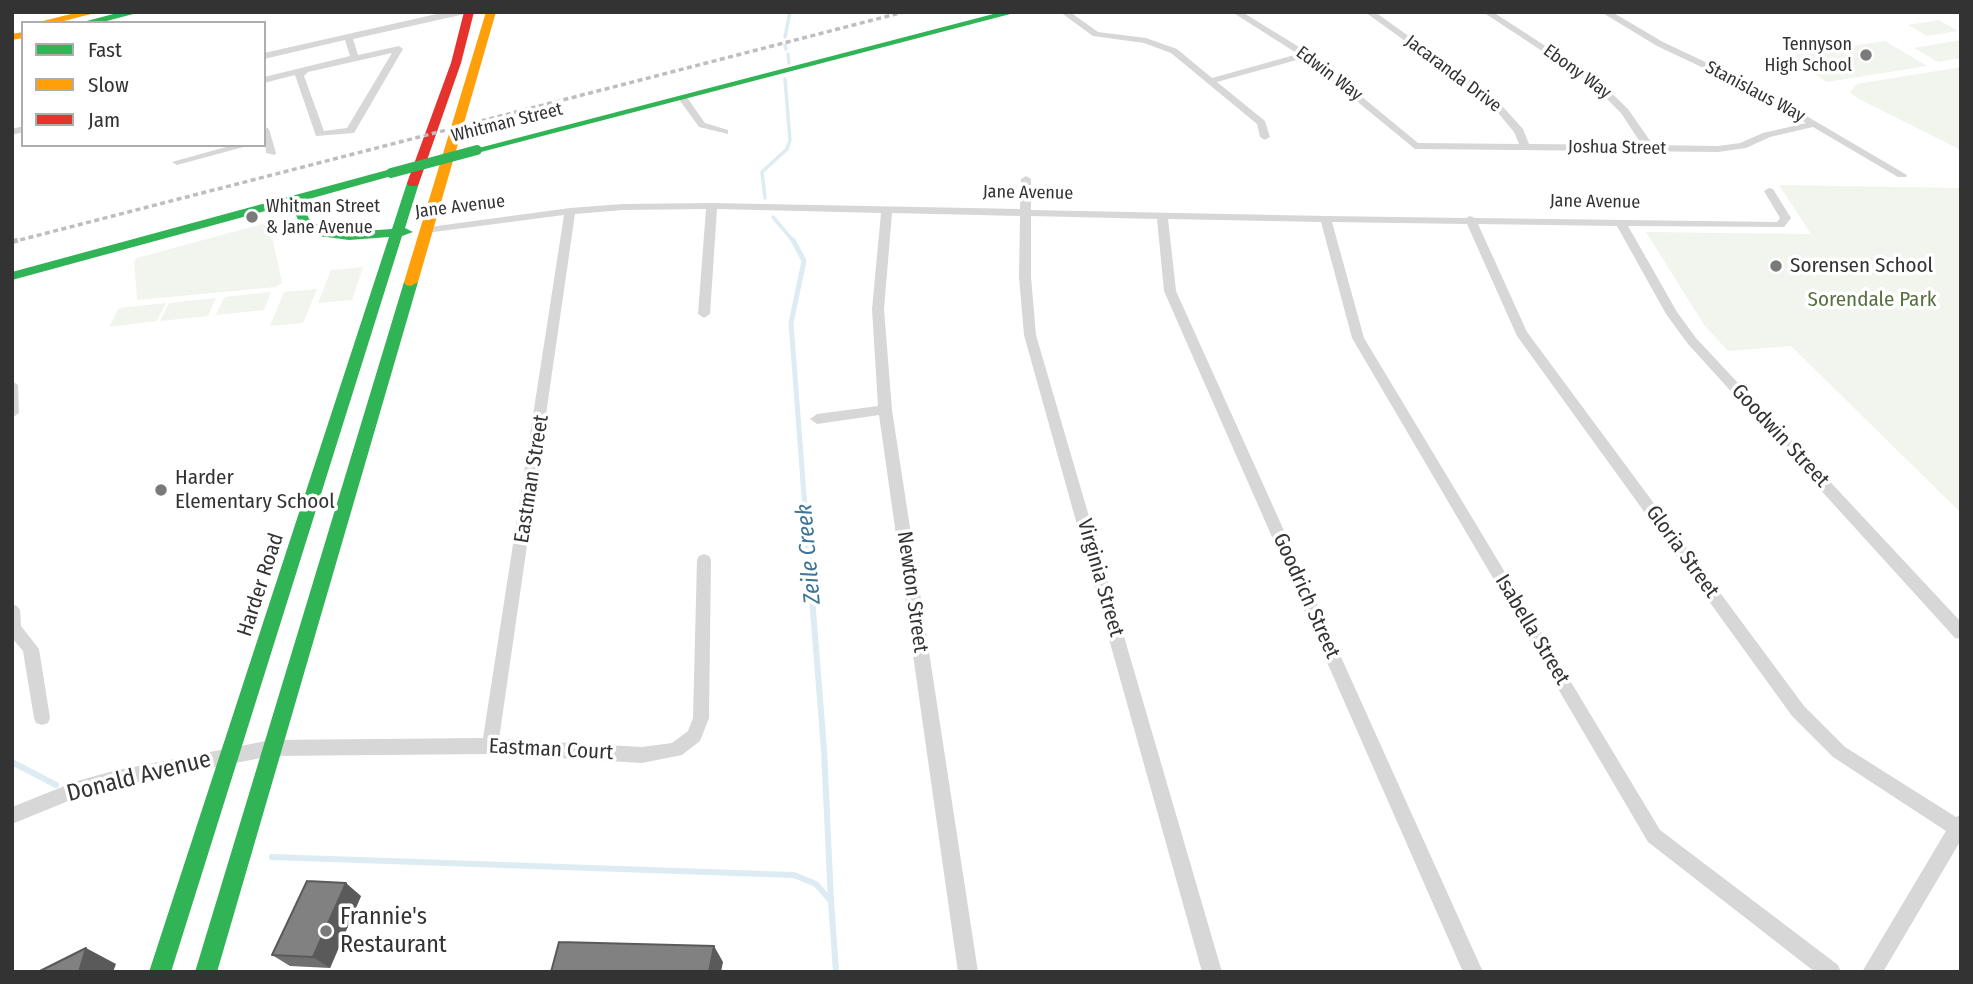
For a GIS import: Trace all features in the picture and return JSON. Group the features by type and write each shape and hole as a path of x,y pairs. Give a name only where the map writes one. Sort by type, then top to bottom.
{"main road":[{"path":"50,21 94,12"},
{"path":"93,21 136,12"},
{"name":"Harder Road","path":"160,972 395,233 456,63 469,12"},
{"path":"206,972 491,12"},
{"name":"Whitman Street","path":"12,276 477,150 1013,12"},
{"name":"Jane Avenue","path":"295,199 304,221 323,233 349,236 426,230"}],"street":[{"path":"266,56 469,12"},
{"path":"1064,12 1076,24 1096,34 1161,44 1262,123 1265,137"},
{"name":"Edwin Way","path":"1237,12 1307,55 1415,146"},
{"name":"Jacaranda Drive","path":"1369,12 1491,99 1519,131 1525,146"},
{"name":"Ebony Way","path":"1487,12 1595,82 1625,111 1650,149"},
{"name":"Stanislaus Way","path":"1605,12 1815,124 1902,175"},
{"path":"348,37 355,58"},
{"path":"266,80 305,70 355,58 399,49 350,131 320,134 299,76 305,70"},
{"path":"1210,81 1307,55"},
{"path":"683,98 702,125 724,132"},
{"name":"Joshua Street","path":"1415,146 1731,148 1767,135 1815,124"},
{"path":"266,141 271,153"},
{"path":"177,162 238,147"},
{"name":"Virginia Street","path":"1026,179 1024,212 1030,335 1212,972"},
{"name":"Jane Avenue","path":"426,230 570,211 623,207 712,206 1780,225 1786,218 1769,191"},
{"path":"704,314 712,206"},
{"name":"Eastman Street","path":"490,746 570,211"},
{"name":"Newton Street","path":"887,211 878,309 885,410 968,972"},
{"name":"Goodrich Street","path":"1162,215 1170,291 1473,972"},
{"name":"Isabella Street","path":"1326,219 1358,338 1654,836 1831,972"},
{"name":"Gloria Street","path":"1470,219 1521,332 1798,710 1839,752 1959,826"},
{"name":"Goodwin Street","path":"1621,223 1672,314 1692,341 1961,633"},
{"path":"12,385 12,413"},
{"path":"817,419 885,410"},
{"name":"Eastman Court","path":"228,756 271,748 490,746 642,755 676,750 694,736 701,718 704,560"},
{"path":"12,610 12,628 31,649 42,718"},
{"name":"Donald Avenue","path":"12,816 77,789 113,779 228,756"},
{"path":"1872,972 1959,826"}],"green space":[{"path":"1939,20 1958,31 1927,36 1908,25"},
{"path":"1961,40 1961,58 1938,62 1914,48"},
{"path":"1885,41 1927,66 1827,82 1787,56"},
{"path":"1961,67 1961,150 1850,92 1857,84"},
{"name":"Sorendale Park","path":"1779,185 1961,188 1961,513 1791,346 1728,351 1704,325 1646,232 1811,234"},
{"path":"262,224 270,227 282,283 276,287 137,300 134,261 137,258"},
{"path":"363,267 352,300 318,303 331,270"},
{"path":"317,289 303,323 270,326 284,292"},
{"path":"271,292 264,310 216,315 224,297"},
{"path":"216,298 208,316 160,321 169,303"},
{"path":"166,303 157,321 109,327 119,308"}],"building":[{"path":"307,881 346,883 313,957 272,955"},
{"path":"559,942 714,946 709,972 551,972"},
{"path":"86,948 79,972 38,972"}],"waterway":[{"name":"Zeile Creek","path":"785,37 790,12"},
{"name":"Zeile Creek","path":"785,45 786,49"},
{"name":"Zeile Creek","path":"788,54 789,63"},
{"name":"Zeile Creek","path":"765,198 762,172 787,149 790,140 785,79"},
{"name":"Zeile Creek","path":"773,217 794,242"},
{"name":"Zeile Creek","path":"793,240 804,261 791,323 809,562"},
{"name":"Zeile Creek","path":"809,560 824,750 831,901"},
{"path":"12,762 56,785"},
{"name":"Zeile Creek","path":"272,857 794,875 816,884 831,901"},
{"name":"Zeile Creek","path":"831,901 836,972"}],"railway":[{"path":"18,240 12,242 904,12"}],"traffic: fast":[{"path":"93,21 136,12"},
{"path":"477,150 1013,12"},
{"path":"391,173 477,150"},
{"path":"12,276 391,173"},
{"path":"160,972 413,183"},
{"path":"295,199 304,221 323,233 349,236 407,232"},
{"path":"206,972 411,282"}],"traffic: slow":[{"path":"50,21 94,12"},
{"path":"411,282 491,12"},
{"path":"12,37 21,35"}],"traffic: jam":[{"path":"413,183 456,63 469,12"}],"place":[{"name":"Tennyson High School","path":"1866,55"},
{"name":"Whitman Street & Jane Avenue","path":"252,217"},
{"name":"Sorensen School","path":"1776,266"},
{"name":"Harder Elementary School","path":"161,490"},
{"name":"Frannie's Restaurant","path":"326,931"}]}
